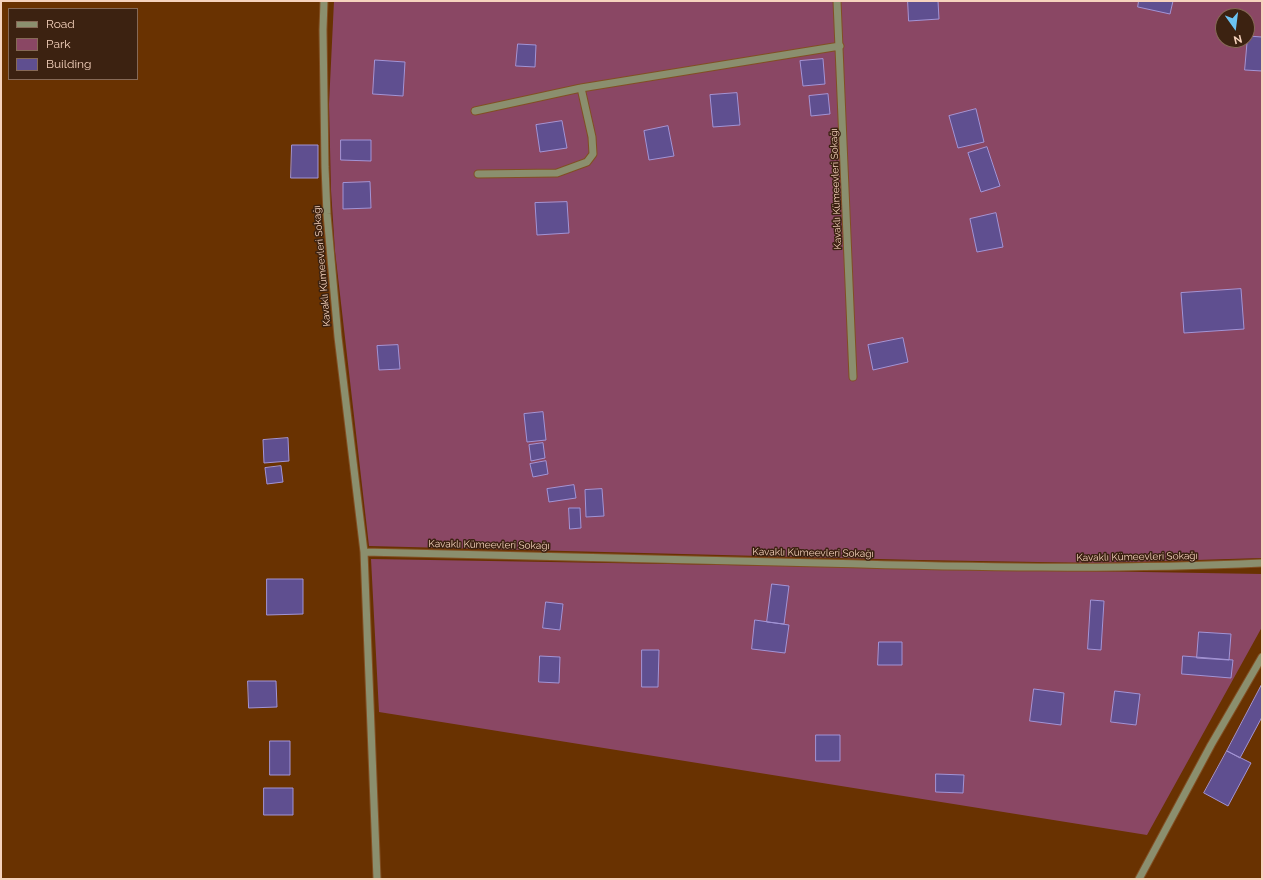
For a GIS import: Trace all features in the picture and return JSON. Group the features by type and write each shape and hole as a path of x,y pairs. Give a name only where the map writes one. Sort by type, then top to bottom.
{"street":[{"name":"Kavaklı Kümeevleri Sokağı","path":"324,1 327,214 338,337 364,552 377,879"},
{"name":"Kavaklı Kümeevleri Sokağı","path":"837,1 853,377"},
{"path":"475,111 581,88 840,46"},
{"path":"478,174 557,173 587,162 592,154 592,137 581,88"},
{"name":"Kavaklı Kümeevleri Sokağı","path":"364,552 993,567 1090,568 1209,566 1262,563"},
{"path":"1139,879 1211,745 1262,657"}],"green space":[{"path":"334,1 1262,1 1262,558 1097,563 369,546 335,251 331,190 329,104"},
{"path":"371,559 1262,574 1262,627 1147,835 379,712"}],"building":[{"path":"908,1 938,1 939,19 909,21"},
{"path":"1139,1 1173,1 1170,14 1138,7"},
{"path":"1255,36 1262,37 1262,71 1245,70 1247,48 1255,48"},
{"path":"518,44 536,45 535,67 516,66"},
{"path":"823,59 825,84 803,86 800,61"},
{"path":"375,60 405,62 403,96 373,94"},
{"path":"737,93 740,125 713,127 710,95"},
{"path":"828,94 830,114 811,116 809,96"},
{"path":"976,109 984,142 958,148 949,116"},
{"path":"562,121 567,148 540,152 536,125"},
{"path":"668,126 674,156 649,160 644,131"},
{"path":"341,140 371,140 371,161 341,160"},
{"path":"292,145 318,145 318,178 291,178"},
{"path":"987,147 1000,186 981,192 968,153"},
{"path":"370,182 371,208 343,209 343,183"},
{"path":"567,202 569,233 537,235 535,203"},
{"path":"996,213 1003,247 977,252 970,219"},
{"path":"1241,289 1244,329 1184,333 1181,293"},
{"path":"903,338 908,362 873,370 868,345"},
{"path":"398,345 400,369 379,370 377,346"},
{"path":"543,412 546,440 527,442 524,414"},
{"path":"288,438 289,461 264,463 263,440"},
{"path":"543,443 545,458 531,461 529,445"},
{"path":"546,461 548,474 533,477 530,464"},
{"path":"281,466 283,482 267,484 265,468"},
{"path":"574,485 576,498 549,502 547,489"},
{"path":"602,489 604,516 586,517 585,490"},
{"path":"569,508 580,508 581,528 570,529"},
{"path":"267,579 303,579 303,614 267,615"},
{"path":"772,584 789,586 784,624 767,622"},
{"path":"1091,600 1104,601 1101,650 1088,649"},
{"path":"546,602 563,604 560,630 543,628"},
{"path":"755,620 789,625 785,653 752,649"},
{"path":"1199,632 1231,634 1229,660 1197,658"},
{"path":"879,642 902,642 902,665 878,665"},
{"path":"642,650 659,650 658,687 642,687"},
{"path":"540,656 560,657 559,683 539,682"},
{"path":"1183,656 1233,660 1231,678 1182,674"},
{"path":"248,681 276,681 277,707 249,708"},
{"path":"1262,684 1262,717 1240,758 1227,751"},
{"path":"1034,689 1064,693 1061,725 1030,721"},
{"path":"1115,691 1140,694 1136,725 1111,722"},
{"path":"816,735 840,735 840,761 816,761"},
{"path":"270,741 290,741 290,775 270,775"},
{"path":"1227,751 1251,763 1228,806 1204,793"},
{"path":"936,774 964,775 963,793 936,792"},
{"path":"264,788 293,788 293,815 264,815"}]}
